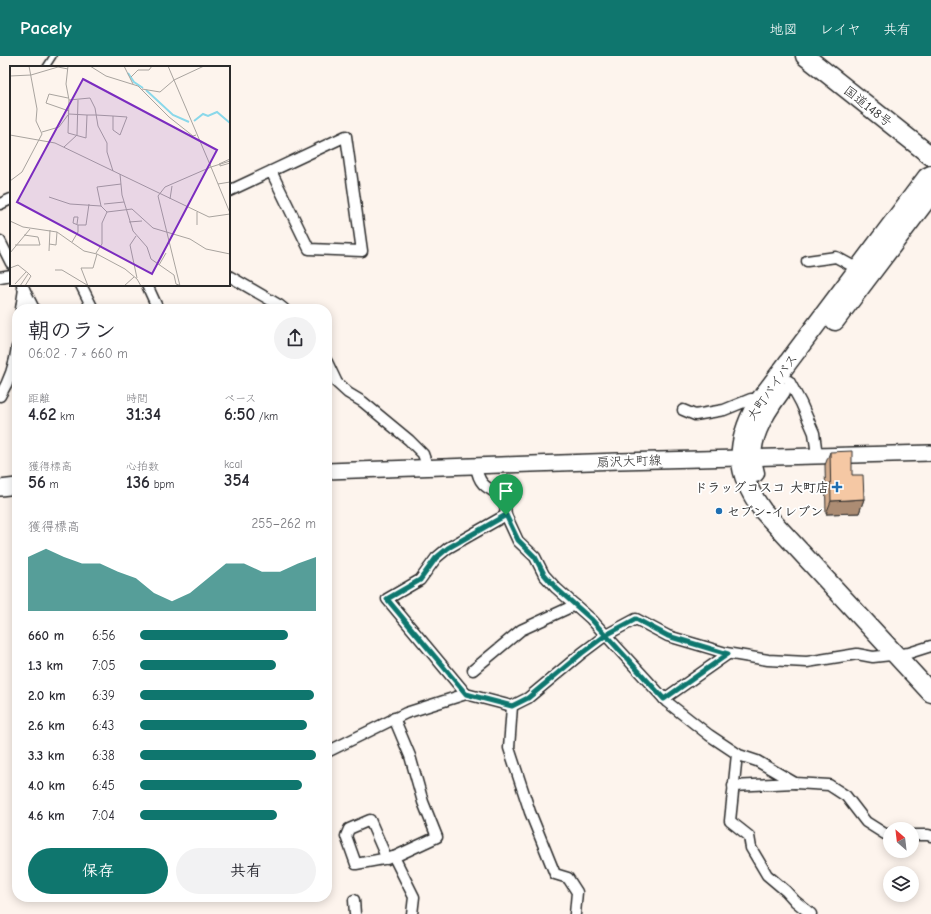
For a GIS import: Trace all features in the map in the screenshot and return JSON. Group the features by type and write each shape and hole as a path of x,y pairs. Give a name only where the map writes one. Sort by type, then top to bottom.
{"highway":[{"name":"国道148号","path":"804,56 931,156"},
{"name":"大町バイパス","path":"931,175 927,177 864,272 761,421 747,458 746,482 763,511 903,654 931,676"},
{"name":"大町バイパス","path":"747,458 740,448 743,433 747,421 760,399 864,272 931,194"},
{"name":"大町バイパス","path":"903,654 931,693"}],"main road":[{"name":"扇沢大町線","path":"332,472 817,455 931,453"},
{"path":"0,488 12,487"}],"street":[{"path":"230,191 271,171 346,136 362,251 309,249 271,171"},
{"path":"0,204 10,199"},
{"path":"0,241 10,261"},
{"path":"807,261 836,257 864,272"},
{"path":"0,277 10,275"},
{"path":"230,277 279,304"},
{"path":"23,304 26,286"},
{"path":"26,286 32,304"},
{"path":"82,286 90,304"},
{"path":"147,286 156,304"},
{"path":"0,396 6,386 12,369"},
{"path":"332,372 337,383 348,393 363,402 409,440 423,454 428,468"},
{"path":"789,381 801,403 814,433 817,455"},
{"path":"684,410 695,415 724,410 751,399 760,399"},
{"path":"476,466 477,475 481,484 504,497 506,515 518,540 535,557 544,574 556,588 591,619 664,699 709,735 737,754 757,761 795,783"},
{"path":"466,694 387,599 420,580 436,558 448,548 506,515"},
{"path":"473,670 521,630 575,605"},
{"path":"332,749 406,713 466,694 512,706 528,698 606,635 636,619 668,636 728,654 768,660 807,662 857,654 872,657 903,654 931,646"},
{"path":"664,699 728,654"},
{"path":"512,706 509,748 519,781 556,874 568,878 576,892 575,914"},
{"path":"394,718 410,756 423,802 437,837 390,858 356,864 346,836 349,829 370,820 390,858 414,897 412,914"},
{"path":"737,754 730,821 749,836 751,848 768,875 811,914"},
{"path":"733,786 795,783 829,785 846,796 866,822 883,833"},
{"path":"919,835 931,836"},
{"path":"354,900 355,914"}],"lane":[{"path":"47,66 53,56"}],"building":[{"path":"852,451 852,475 863,475 864,499 831,501 830,452"}],"place":[{"name":"ドラッグコスコ 大町店","path":"837,487"},
{"name":"セブン-イレブン","path":"719,511"}],"route":[{"path":"506,515 448,548 436,558 420,580 387,599 466,694 512,706 528,698 606,635 636,619 668,636 728,654 664,699 606,635 591,619 556,588 544,574 535,557 518,540 506,515"}]}
